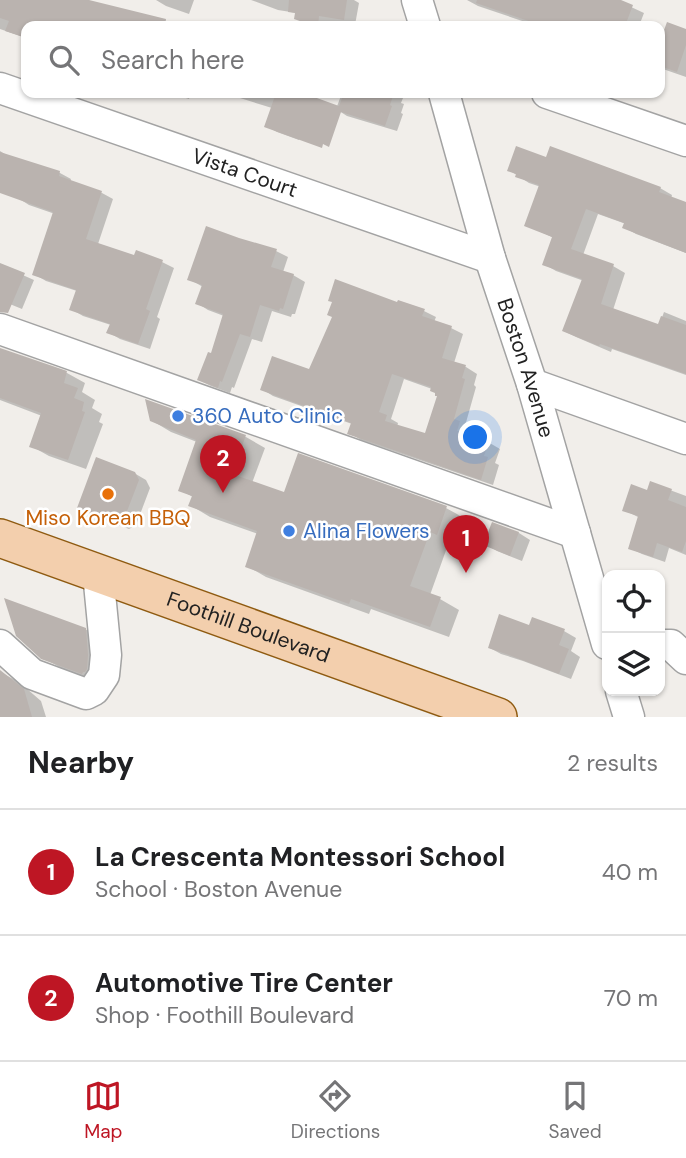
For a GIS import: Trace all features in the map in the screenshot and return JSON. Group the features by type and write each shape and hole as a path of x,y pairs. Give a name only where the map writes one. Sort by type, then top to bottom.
{"main road":[{"name":"Foothill Boulevard","path":"0,538 498,717"}],"street":[{"path":"417,0 423,21"},
{"name":"Vista Court","path":"0,88 21,95"},
{"name":"Vista Court","path":"29,98 490,258"},
{"name":"Boston Avenue","path":"445,98 490,258 532,384 604,633"},
{"path":"561,98 686,141"},
{"path":"0,329 575,533"},
{"path":"532,384 686,439"},
{"path":"0,645 32,674 88,706 94,690 104,676 106,655 97,573"},
{"path":"665,645 671,645 686,659"},
{"path":"623,696 629,717"}],"building":[{"path":"0,0 89,0 166,19 21,21 21,36 5,31 9,21 0,18"},
{"path":"289,0 347,0 344,20 319,16 318,21 300,21 294,19 295,13 288,12"},
{"path":"477,0 621,0 633,5 627,21 528,21 476,3"},
{"path":"667,22 686,29 686,45 677,72 665,68"},
{"path":"274,98 317,98 339,106 342,98 392,98 385,126 341,112 329,147 323,144 322,148 264,127"},
{"path":"516,146 546,157 550,146 661,187 659,192 686,202 686,253 622,228 624,223 586,209 571,249 614,264 601,304 658,324 661,316 686,325 686,374 562,331 582,279 542,265 552,237 524,226 539,185 515,177 516,174 507,171"},
{"path":"0,152 60,171 59,176 102,191 86,239 134,255 136,250 163,260 146,309 150,311 138,344 106,333 110,324 69,310 76,290 32,275 53,212 0,193"},
{"path":"206,226 277,249 271,267 294,274 283,309 280,308 279,311 260,305 250,337 240,334 218,388 197,380 208,352 211,353 223,314 195,304 202,285 187,280"},
{"path":"0,263 25,273 8,313 0,312"},
{"path":"335,279 397,302 398,300 425,309 422,316 452,326 442,358 466,365 454,419 460,421 457,431 489,441 484,456 488,457 481,480 347,434 351,423 260,390 272,356 309,369 332,317 327,315 332,302 328,301","holes":["392,374 431,387 430,391 437,396 425,433 385,421 387,415 379,412"]},
{"path":"0,348 67,371 64,383 78,388 74,398 84,402 82,411 85,412 68,460 29,447 41,413 0,398"},
{"path":"145,399 246,435 232,474 284,492 298,453 447,506 437,535 430,532 410,586 441,597 430,627 351,599 349,604 245,567 257,531 188,506 192,496 178,491 196,440 150,421"},
{"name":"Miso Korean BBQ","path":"96,457 135,472 139,480 124,519 116,523 77,508"},
{"path":"650,481 672,489 668,500 686,507 686,541 682,552 657,543 653,557 628,549 638,516 622,511 631,484 647,490"},
{"path":"492,522 519,532 510,556 483,545"},
{"path":"4,598 86,628 88,655 85,672 82,674 41,659 16,636"},
{"path":"499,614 529,625 532,617 565,629 559,645 569,649 559,674 488,648"},
{"path":"0,670 24,689 32,717 0,717"}],"place":[{"name":"360 Auto Clinic","path":"178,416"},
{"name":"Automotive Tire Center","path":"223,493"},
{"name":"Miso Korean BBQ","path":"108,494"},
{"name":"Alina Flowers","path":"289,531"},
{"name":"La Crescenta Montessori School","path":"466,573"}]}
